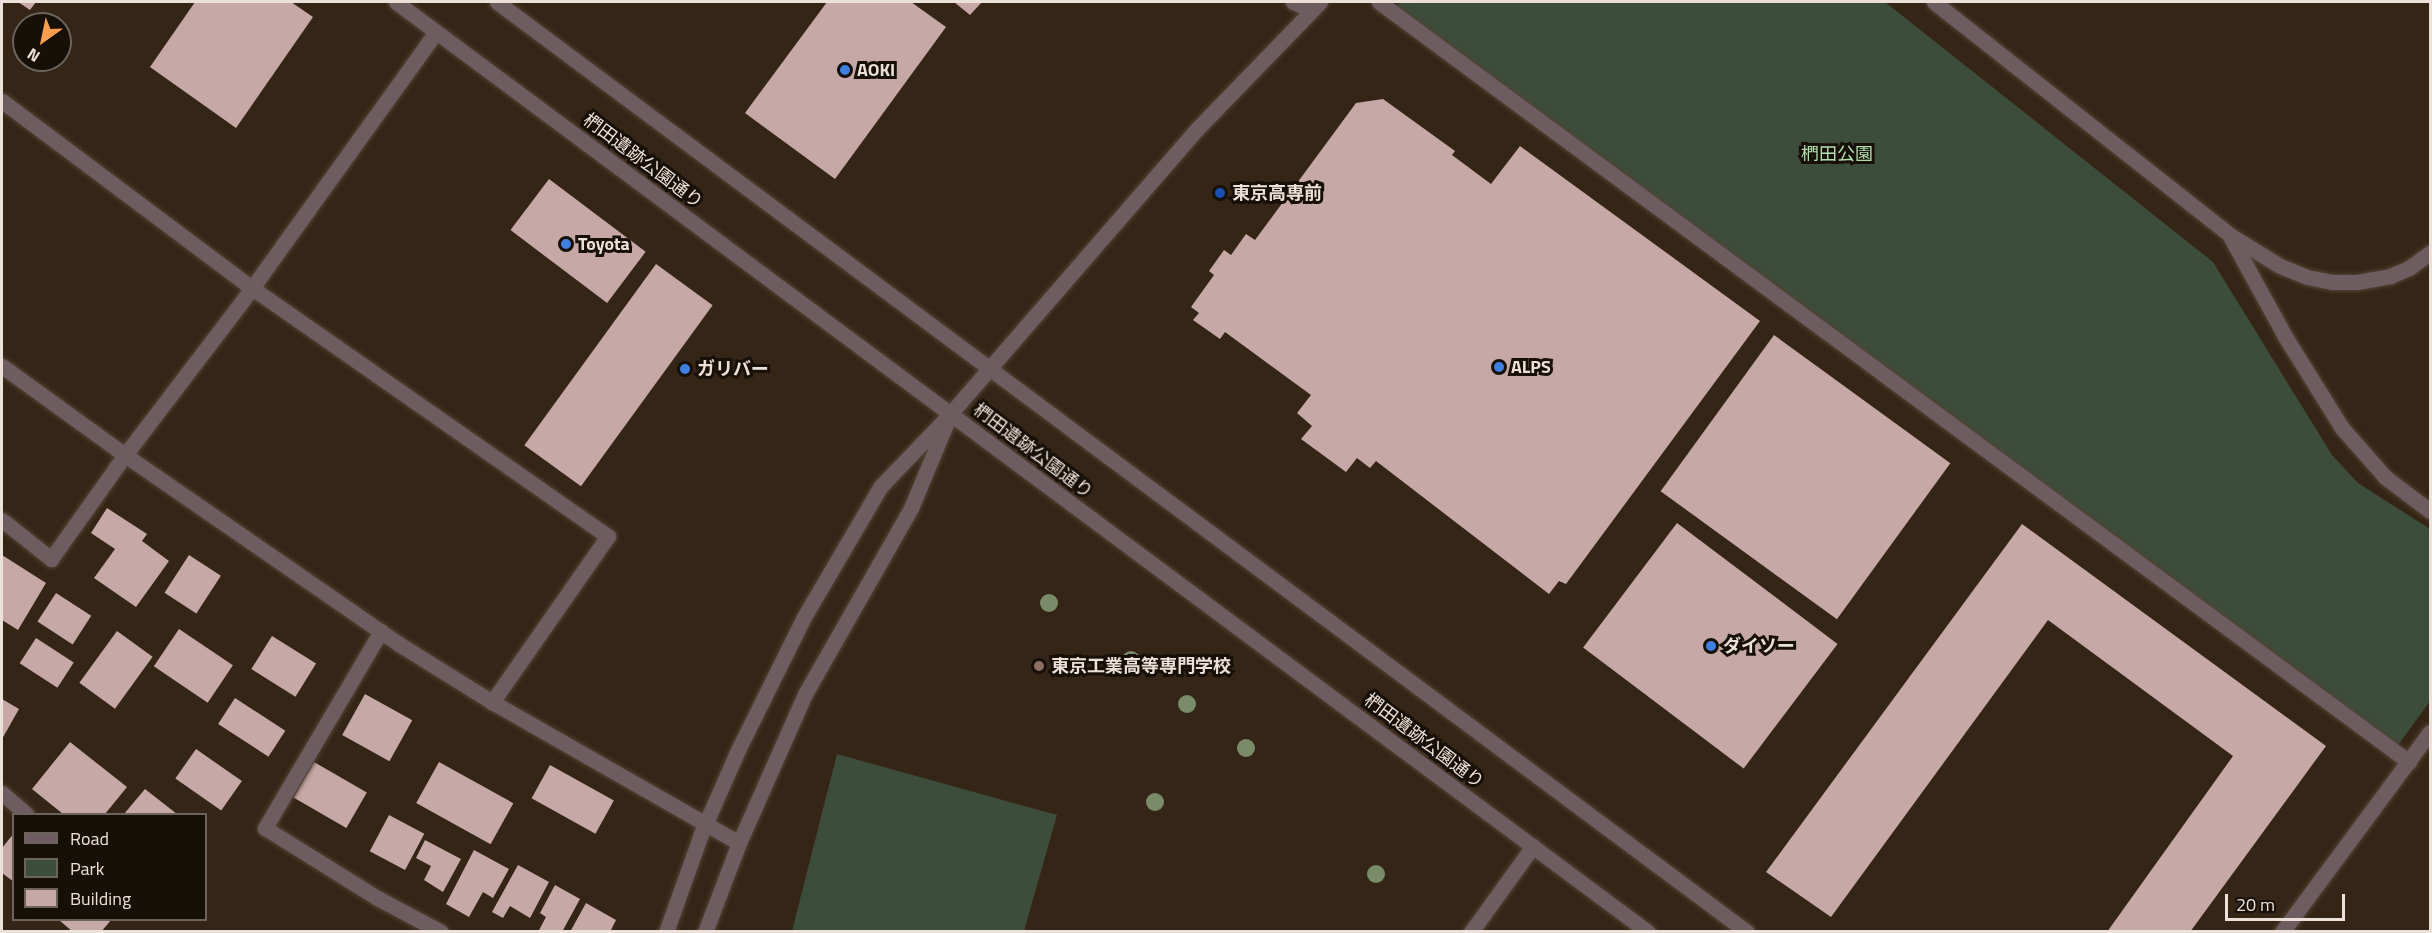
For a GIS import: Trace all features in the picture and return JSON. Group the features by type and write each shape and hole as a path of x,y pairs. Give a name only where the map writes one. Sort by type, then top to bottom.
{"street":[{"name":"椚田遺跡公園通り","path":"396,2 1648,932"},
{"path":"497,2 1747,932"},
{"path":"1293,2 1316,6"},
{"path":"1379,2 2409,762"},
{"path":"1935,2 2256,254 2307,277 2332,282 2357,282 2390,276 2409,268 2430,253"},
{"path":"666,932 706,824 738,750 799,627 845,544 881,486 950,414 988,367 1197,129 1316,6"},
{"path":"2,520 51,559 125,455 252,288 436,32"},
{"path":"2,101 252,288 608,536 492,702"},
{"path":"2230,235 2286,338 2342,429 2385,477 2430,511"},
{"path":"2,366 125,455 381,631 492,702 739,843"},
{"path":"705,932 739,843 805,694 911,508 950,414"},
{"path":"381,631 265,828 379,899 441,932"},
{"path":"2282,932 2430,732"},
{"path":"2,793 25,813"},
{"path":"1471,932 1533,846"}],"green space":[{"name":"椚田公園","path":"1401,2 1885,2 2213,262 2332,455 2358,483 2430,529 2430,701 2393,752 1391,11"},
{"path":"837,754 1057,815 1024,931 792,931"}],"building":[{"path":"18,2 36,2 30,10"},
{"path":"195,2 291,2 313,17 236,128 150,67"},
{"name":"AOKI","path":"827,2 911,2 946,27 835,179 745,113"},
{"path":"954,2 982,2 970,15"},
{"name":"ALPS","path":"1383,99 1455,151 1452,155 1491,184 1520,146 1760,321 1566,584 1559,581 1549,594 1376,461 1370,468 1357,458 1346,472 1301,439 1312,426 1297,413 1311,395 1225,332 1220,339 1193,320 1199,313 1191,307 1214,275 1209,271 1224,250 1231,255 1246,234 1255,240 1356,103"},
{"path":"549,179 646,252 607,303 510,230"},
{"path":"656,264 713,305 581,486 524,445"},
{"path":"1774,335 1950,463 1837,619 1661,491"},
{"path":"107,508 147,534 142,541 169,561 136,607 94,578 115,549 91,533"},
{"name":"ダイソー","path":"1677,523 1838,644 1744,769 1583,648"},
{"path":"2022,524 2326,746 2190,932 2107,932 2233,756 2048,620 1831,917 1766,872"},
{"path":"2,555 46,583 18,630 2,620"},
{"path":"189,555 221,576 196,613 164,593"},
{"path":"56,593 91,616 73,644 37,622"},
{"path":"179,629 233,665 208,703 154,666"},
{"path":"117,631 153,657 115,709 79,683"},
{"path":"272,636 316,664 295,697 251,669"},
{"path":"36,638 74,663 57,688 20,663"},
{"path":"365,694 412,720 389,761 342,735"},
{"path":"235,698 285,731 268,757 218,724"},
{"path":"2,699 19,709 2,739"},
{"path":"70,742 127,787 106,813 62,813 32,789"},
{"path":"196,749 242,781 221,811 175,778"},
{"path":"314,762 367,792 346,828 294,798"},
{"path":"439,762 513,803 491,844 416,803"},
{"path":"550,765 614,800 595,834 532,798"},
{"path":"145,789 176,813 125,813"},
{"path":"389,815 424,834 405,870 370,851"},
{"path":"12,836 12,880 2,873 2,848"},
{"path":"425,840 461,859 443,892 424,880 431,866 416,858"},
{"path":"474,850 509,869 493,898 483,892 469,917 446,904"},
{"path":"518,865 549,882 530,918 510,906 503,918 492,912"},
{"path":"555,885 580,899 562,932 538,932 546,917 540,913"},
{"path":"586,903 616,920 610,932 570,932"},
{"path":"60,921 110,921 101,932 73,932"}],"place":[{"name":"AOKI","path":"845,70"},
{"name":"東京高専前","path":"1220,193"},
{"name":"Toyota","path":"566,244"},
{"name":"ALPS","path":"1499,367"},
{"name":"ガリバー","path":"685,369"},
{"name":"ダイソー","path":"1711,646"},
{"name":"東京工業高等専門学校","path":"1039,666"}]}
